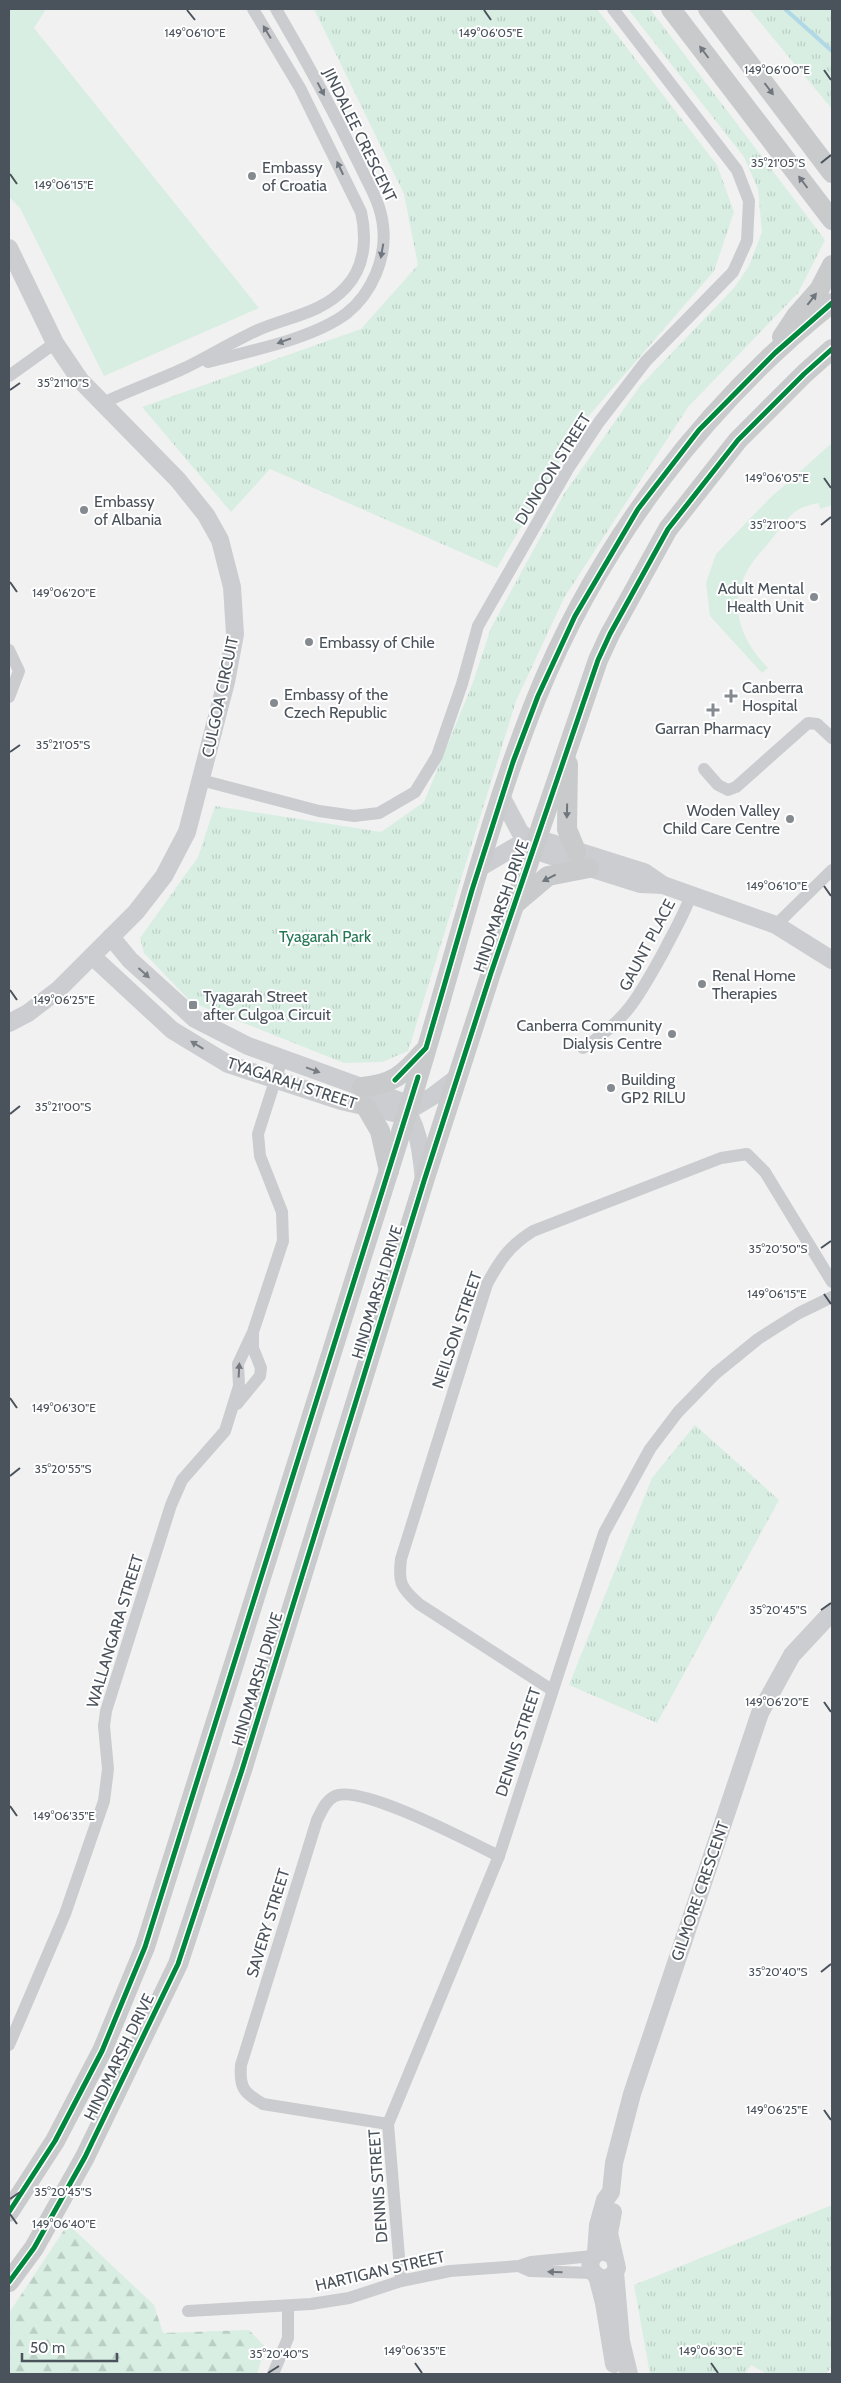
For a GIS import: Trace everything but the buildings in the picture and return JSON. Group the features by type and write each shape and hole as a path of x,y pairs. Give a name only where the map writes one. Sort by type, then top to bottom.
{"main road":[{"path":"672,9 832,220"},
{"path":"708,9 832,173"},
{"path":"775,353 784,332 819,290 832,265"},
{"name":"HINDMARSH DRIVE","path":"9,2212 55,2142 102,2051 146,1947 408,1111 479,868 538,696 571,625 638,509 699,430 775,353 832,303"},
{"name":"HINDMARSH DRIVE","path":"9,2282 34,2248 85,2157 178,1964 245,1761 424,1181 491,973 598,660 610,634 668,529 738,440 804,374 832,349"},
{"path":"568,744 566,830 576,851"},
{"path":"516,904 548,876 589,868"},
{"path":"362,1087 378,1086 395,1080 426,1048"},
{"path":"366,1107 380,1131 389,1171"}],"street":[{"name":"JINDALEE CRESCENT","path":"103,404 186,367 259,330 319,308 334,299 347,286 358,270 364,250 364,228 361,212 300,88 253,9"},
{"name":"JINDALEE CRESCENT","path":"186,367 266,347 330,324 362,300 375,277 383,250 383,226 378,204 345,135 276,9"},
{"name":"DUNOON STREET","path":"201,780 319,811 354,816 379,814 416,792 436,756 462,684 478,626 568,469 600,422 646,362 733,272 747,241 749,201 737,170 613,9"},
{"name":"CULGOA CIRCUIT","path":"9,248 55,343 80,380 178,480 206,516 220,540 232,587 234,634 226,682 187,832 164,876 136,912 58,990 28,1013 9,1024"},
{"path":"9,376 55,343"},
{"path":"9,650 19,671 9,697"},
{"path":"704,770 718,785 728,790 736,788 808,724 817,724 832,738"},
{"path":"502,798 520,832 545,854 640,884 663,885"},
{"path":"479,868 518,845 548,842 644,872 663,885 776,925 832,960"},
{"path":"776,925 832,870"},
{"name":"GAUNT PLACE","path":"583,1048 598,1039 625,1015 637,1000 647,985 691,895"},
{"name":"TYAGARAH STREET","path":"112,937 130,960 195,1019 248,1046 400,1101 408,1111"},
{"name":"TYAGARAH STREET","path":"92,956 172,1030 228,1064 276,1078 341,1101 394,1113 408,1111"},
{"name":"WALLANGARA STREET","path":"9,2045 65,1914 104,1801 108,1769 104,1726 106,1711 171,1505 182,1480 225,1431 233,1410 238,1386 238,1364 252,1332 283,1241 282,1212 260,1156 258,1134 282,1058"},
{"path":"424,1181 419,1139 408,1111 433,1096 458,1076"},
{"name":"NEILSON STREET","path":"552,1690 419,1604 404,1591 399,1577 400,1559 487,1284 499,1261 515,1242 533,1231 721,1158 747,1154 764,1172 832,1282"},
{"name":"DENNIS STREET","path":"401,2281 388,2124 499,1856 604,1534 650,1449 678,1412 715,1374 758,1339 799,1313 832,1297"},
{"name":"WALLANGARA STREET","path":"233,1410 260,1376 261,1368 253,1348 252,1332"},
{"name":"GILMORE CRESCENT","path":"617,2374 610,2302 601,2264 609,2233 614,2200 611,2192 614,2163 632,2094 760,1713 792,1655 832,1612"},
{"name":"SAVERY STREET","path":"388,2124 263,2104 248,2095 240,2081 241,2065 317,1820 326,1803 336,1795 353,1794 376,1800 499,1856"},
{"name":"HARTIGAN STREET","path":"188,2311 288,2306 349,2298 401,2281 450,2272 519,2266 530,2271 601,2264"},
{"path":"273,2374 288,2338 288,2306"},
{"name":"GILMORE CRESCENT","path":"615,2342 629,2374"}],"green space":[{"path":"9,9 46,9 34,28 259,308 104,376 20,208 9,197"},
{"path":"314,9 597,9 717,165 734,212 714,271 580,426 497,568 270,469 231,512 142,407 361,329 418,265 404,194"},
{"name":"Tyagarah Park","path":"628,9 650,9 825,240 798,293 688,407 564,598 516,701 408,1051 382,1062 344,1063 191,1002 144,953 140,938 198,857 215,806 381,832 424,802 472,685 491,628 564,494 640,386 734,288 749,266 762,232 758,189 744,157"},
{"path":"749,9 832,9 832,109"},
{"path":"832,443 832,505 820,509 819,503 810,505 791,515 752,563 741,584 738,598 740,623 751,647 768,668 762,673 710,616 706,583 716,554 770,498"},
{"path":"695,1425 779,1500 657,1723 569,1685 652,1478"},
{"path":"832,2205 832,2366 826,2374 767,2374 751,2365 745,2374 650,2374 634,2285"},
{"path":"68,2224 154,2305 163,2333 249,2330 265,2347 257,2374 9,2374 9,2313"}],"waterway":[{"path":"785,9 832,51"}],"cycle path":[{"path":"395,1080 426,1048 472,890 513,762 538,696 575,616 638,509 699,430 775,353 832,303"},
{"path":"9,2282 34,2248 85,2157 178,1964 242,1770 424,1181 491,973 598,660 610,634 668,529 738,440 804,374 832,349"},
{"path":"9,2212 55,2141 102,2051 145,1947 418,1077"}],"place":[{"name":"Embassy of Croatia","path":"252,176"},
{"name":"Embassy of Albania","path":"84,510"},
{"name":"Adult Mental Health Unit","path":"814,597"},
{"name":"Embassy of Chile","path":"309,642"},
{"name":"Canberra Hospital","path":"731,696"},
{"name":"Embassy of the Czech Republic","path":"274,703"},
{"name":"Garran Pharmacy","path":"713,710"},
{"name":"Woden Valley Child Care Centre","path":"790,819"},
{"name":"Renal Home Therapies","path":"702,984"},
{"name":"Tyagarah Street after Culgoa Circuit","path":"193,1005"},
{"name":"Canberra Community Dialysis Centre","path":"672,1034"},
{"name":"Building GP2 RILU","path":"611,1088"}]}
